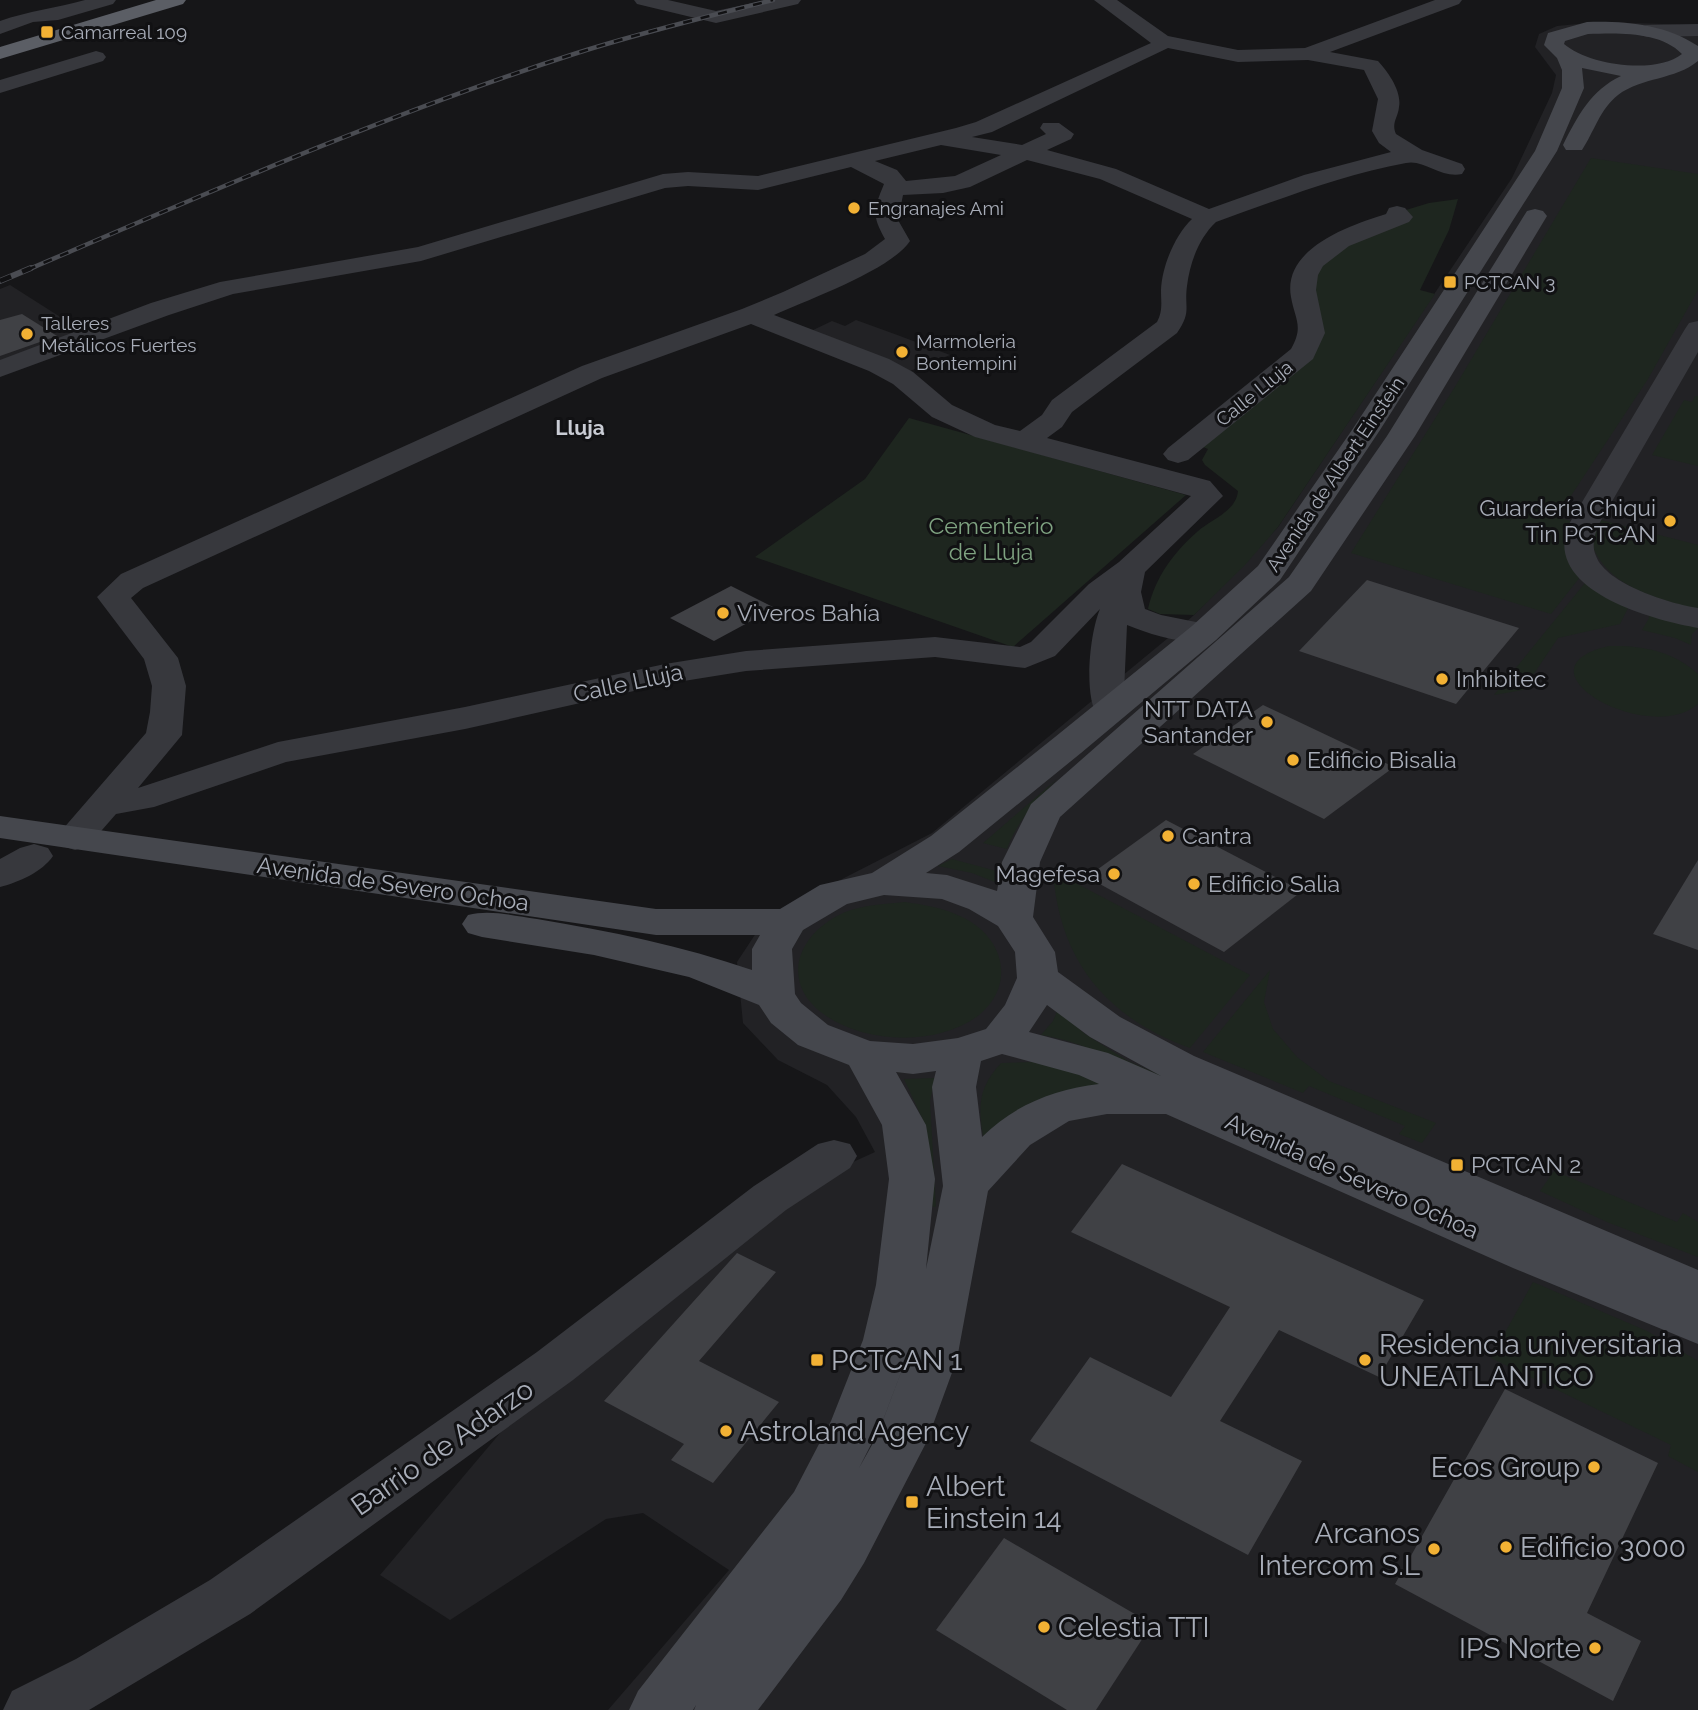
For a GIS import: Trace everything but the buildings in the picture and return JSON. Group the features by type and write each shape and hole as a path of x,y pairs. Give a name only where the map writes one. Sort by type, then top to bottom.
{"highway":[{"path":"0,52 176,0"}],"main road":[{"name":"Avenida de Albert Einstein","path":"884,883 945,844 1203,633 1269,573 1497,231 1546,151 1575,80 1566,57 1554,45 1555,37 1562,33 1602,27 1647,31"},
{"path":"1566,57 1616,69 1686,55 1672,38 1647,31"},
{"name":"Avenida de Albert Einstein","path":"1013,917 1021,862 1044,812 1300,584 1408,425 1520,244 1597,101 1625,83 1686,55"},
{"name":"Avenida de Severo Ochoa","path":"0,827 656,922 788,922"},
{"name":"Avenida de Severo Ochoa","path":"17,853 590,940 678,958 738,978 774,995"},
{"path":"884,883 947,887 983,900 1013,917 1035,952 1038,978 1023,1011 1002,1039 961,1052 913,1059 865,1055 813,1035 786,1013 774,995 772,949 788,922 834,894 884,883"},
{"name":"Avenida de Severo Ochoa","path":"1038,978 1105,1027 1179,1068 1698,1290"},
{"name":"Avenida de Severo Ochoa","path":"1002,1039 1093,1064 1530,1255 1698,1325"},
{"path":"723,1710 822,1583 845,1546 901,1441 932,1359 967,1186 954,1087 961,1052"},
{"path":"658,1710 813,1508 856,1423 888,1340 900,1285 912,1179 904,1125 865,1055"},
{"path":"967,1186 1003,1143 1023,1126 1059,1107 1090,1100 1135,1098 1184,1102"}],"street":[{"path":"4,18 27,0"},
{"path":"4,18 58,14 106,0"},
{"path":"644,0 707,16 724,17 791,0"},
{"path":"1104,0 1141,29 1162,41 1238,56 1308,54 1363,62 1374,67 1389,102 1382,130 1389,139 1412,154 1454,169"},
{"path":"1308,54 1345,36 1398,21 1452,0"},
{"path":"1647,31 1698,30"},
{"path":"0,369 160,309 229,287 421,254 663,181 688,179 758,183 984,127 1159,47 1162,41"},
{"path":"0,87 96,57"},
{"path":"894,188 943,186 962,182 1063,134 1051,128"},
{"path":"940,138 1025,151 1108,173 1208,217"},
{"path":"1026,441 1072,426 1062,406 1168,327 1175,314 1174,286 1185,246 1195,229 1208,217 1312,180 1412,154"},
{"path":"75,838 164,735 168,712 169,685 161,658 113,597 132,581 592,372 751,315 887,252 898,241 886,220 887,207 896,183 888,175 851,159"},
{"path":"1108,173 1133,164"},
{"name":"Calle Lluja","path":"1178,468 1303,353 1312,332 1302,288 1309,270 1323,253 1348,236 1401,217 1397,213"},
{"name":"Calle Lluja","path":"751,315 879,365 903,378 920,395 962,422 1026,441 1178,468"},
{"path":"1698,329 1584,524 1577,541 1581,558 1590,570 1633,600 1678,616 1698,618"},
{"name":"Calle Lluja","path":"1072,426 1178,468 1208,496 1127,580 1110,624 1107,692 1110,710"},
{"path":"1127,580 1130,615 1153,624 1203,633"},
{"name":"Calle Lluja","path":"103,805 141,799 278,753 465,718 664,674 746,661 935,647 1025,658 1043,649 1100,591 1127,580"},
{"path":"0,875 17,853"},
{"name":"Barrio de Adarzo","path":"32,1710 96,1677 230,1597 555,1366 770,1198 834,1156"}],"shaded area":[{"path":"1598,22 1698,25 1698,1710 608,1710 729,1570 643,1513 606,1519 450,1620 380,1575 501,1432 818,1178 875,1152 856,1117 827,1085 778,1060 743,1023 737,962 766,918 932,833 1168,638 1194,615 1278,527 1512,178 1552,93 1556,75 1535,47 1539,34 1557,26"},
{"path":"10,285 87,334 0,363 0,289"},
{"path":"856,320 950,355 910,371 811,331 832,321 845,326"}],"green space":[{"path":"1591,158 1698,174 1698,290 1648,379 1557,517 1574,522 1584,572 1551,614 1351,553 1456,385"},
{"path":"1458,199 1449,230 1420,290 1435,294 1278,527 1245,565 1194,615 1160,614 1148,609 1155,587 1173,557 1197,532 1228,510 1236,498 1238,491 1205,465 1202,460 1208,449 1203,447 1313,352 1312,287 1318,268 1340,248 1355,240 1412,218 1406,210"},
{"path":"1695,396 1698,396 1698,466 1652,455 1684,400 1692,402"},
{"name":"Cementerio de Lluja","path":"909,418 1186,495 1013,647 755,557 865,479"},
{"path":"1601,520 1698,545 1698,610 1634,588 1608,570 1591,541"},
{"path":"1589,578 1625,602 1628,608 1620,624 1558,638 1523,690 1494,695"},
{"path":"1648,609 1698,623 1698,628 1692,634 1691,645 1642,630 1649,618"},
{"path":"1609,646 1657,651 1688,666 1698,674 1698,704 1676,715 1649,716 1622,711 1598,700 1580,686 1574,671 1582,657"},
{"path":"1057,779 1022,820 1007,849 983,843"},
{"path":"952,859 1000,872 1000,884 972,873 938,866"},
{"path":"1053,871 1250,975 1190,1048 1134,1020 1092,982 1065,932 1057,903"},
{"path":"905,902 955,914 976,925 987,936 995,948 1001,975 991,1003 979,1015 962,1025 943,1033 922,1037 900,1038 858,1031 822,1013 809,1000 801,986 798,972 800,958 815,932 850,910"},
{"path":"1270,970 1264,1002 1273,1029 1297,1057 1329,1081 1436,1123 1422,1143 1399,1134 1405,1126 1309,1086 1303,1093 1203,1052"},
{"path":"1058,1009 1085,1034 1128,1061 1388,1174 1082,1046 1041,1035 1053,1021"},
{"path":"1001,1063 1055,1064 1111,1085 984,1141 981,1099 993,1072"},
{"path":"935,1078 930,1101 936,1207 928,1206 923,1120 904,1079"},
{"path":"1554,1171 1677,1222 1683,1213 1698,1222 1698,1257 1607,1222 1540,1191"},
{"path":"1533,1282 1647,1331 1698,1361 1698,1472 1668,1456 1671,1445 1491,1358"}],"railway":[{"path":"27,270 366,128 504,77 598,46 773,0"},
{"path":"0,281 31,268"}],"place":[{"name":"Camarreal 109","path":"47,32"},
{"name":"Engranajes Ami","path":"854,208"},
{"name":"PCTCAN 3","path":"1450,282"},
{"name":"Talleres Metálicos Fuertes","path":"27,334"},
{"name":"Marmoleria Bontempini","path":"902,352"},
{"name":"Guardería Chiqui Tin PCTCAN","path":"1670,521"},
{"name":"Viveros Bahía","path":"723,613"},
{"name":"Inhibitec","path":"1442,679"},
{"name":"NTT DATA Santander","path":"1267,722"},
{"name":"Edificio Bisalia","path":"1293,760"},
{"name":"Cantra","path":"1168,836"},
{"name":"Magefesa","path":"1114,874"},
{"name":"Edificio Salia","path":"1194,884"},
{"name":"PCTCAN 2","path":"1457,1165"},
{"name":"PCTCAN 1","path":"817,1360"},
{"name":"Residencia universitaria UNEATLANTICO","path":"1365,1360"},
{"name":"Astroland Agency","path":"726,1431"},
{"name":"Ecos Group","path":"1594,1467"},
{"name":"Albert Einstein 14","path":"912,1502"},
{"name":"Edificio 3000","path":"1506,1547"},
{"name":"Arcanos Intercom S.L","path":"1434,1549"},
{"name":"Celestia TTI","path":"1044,1627"},
{"name":"IPS Norte","path":"1595,1648"}],"district":[{"name":"Lluja","path":"580,428"}]}
